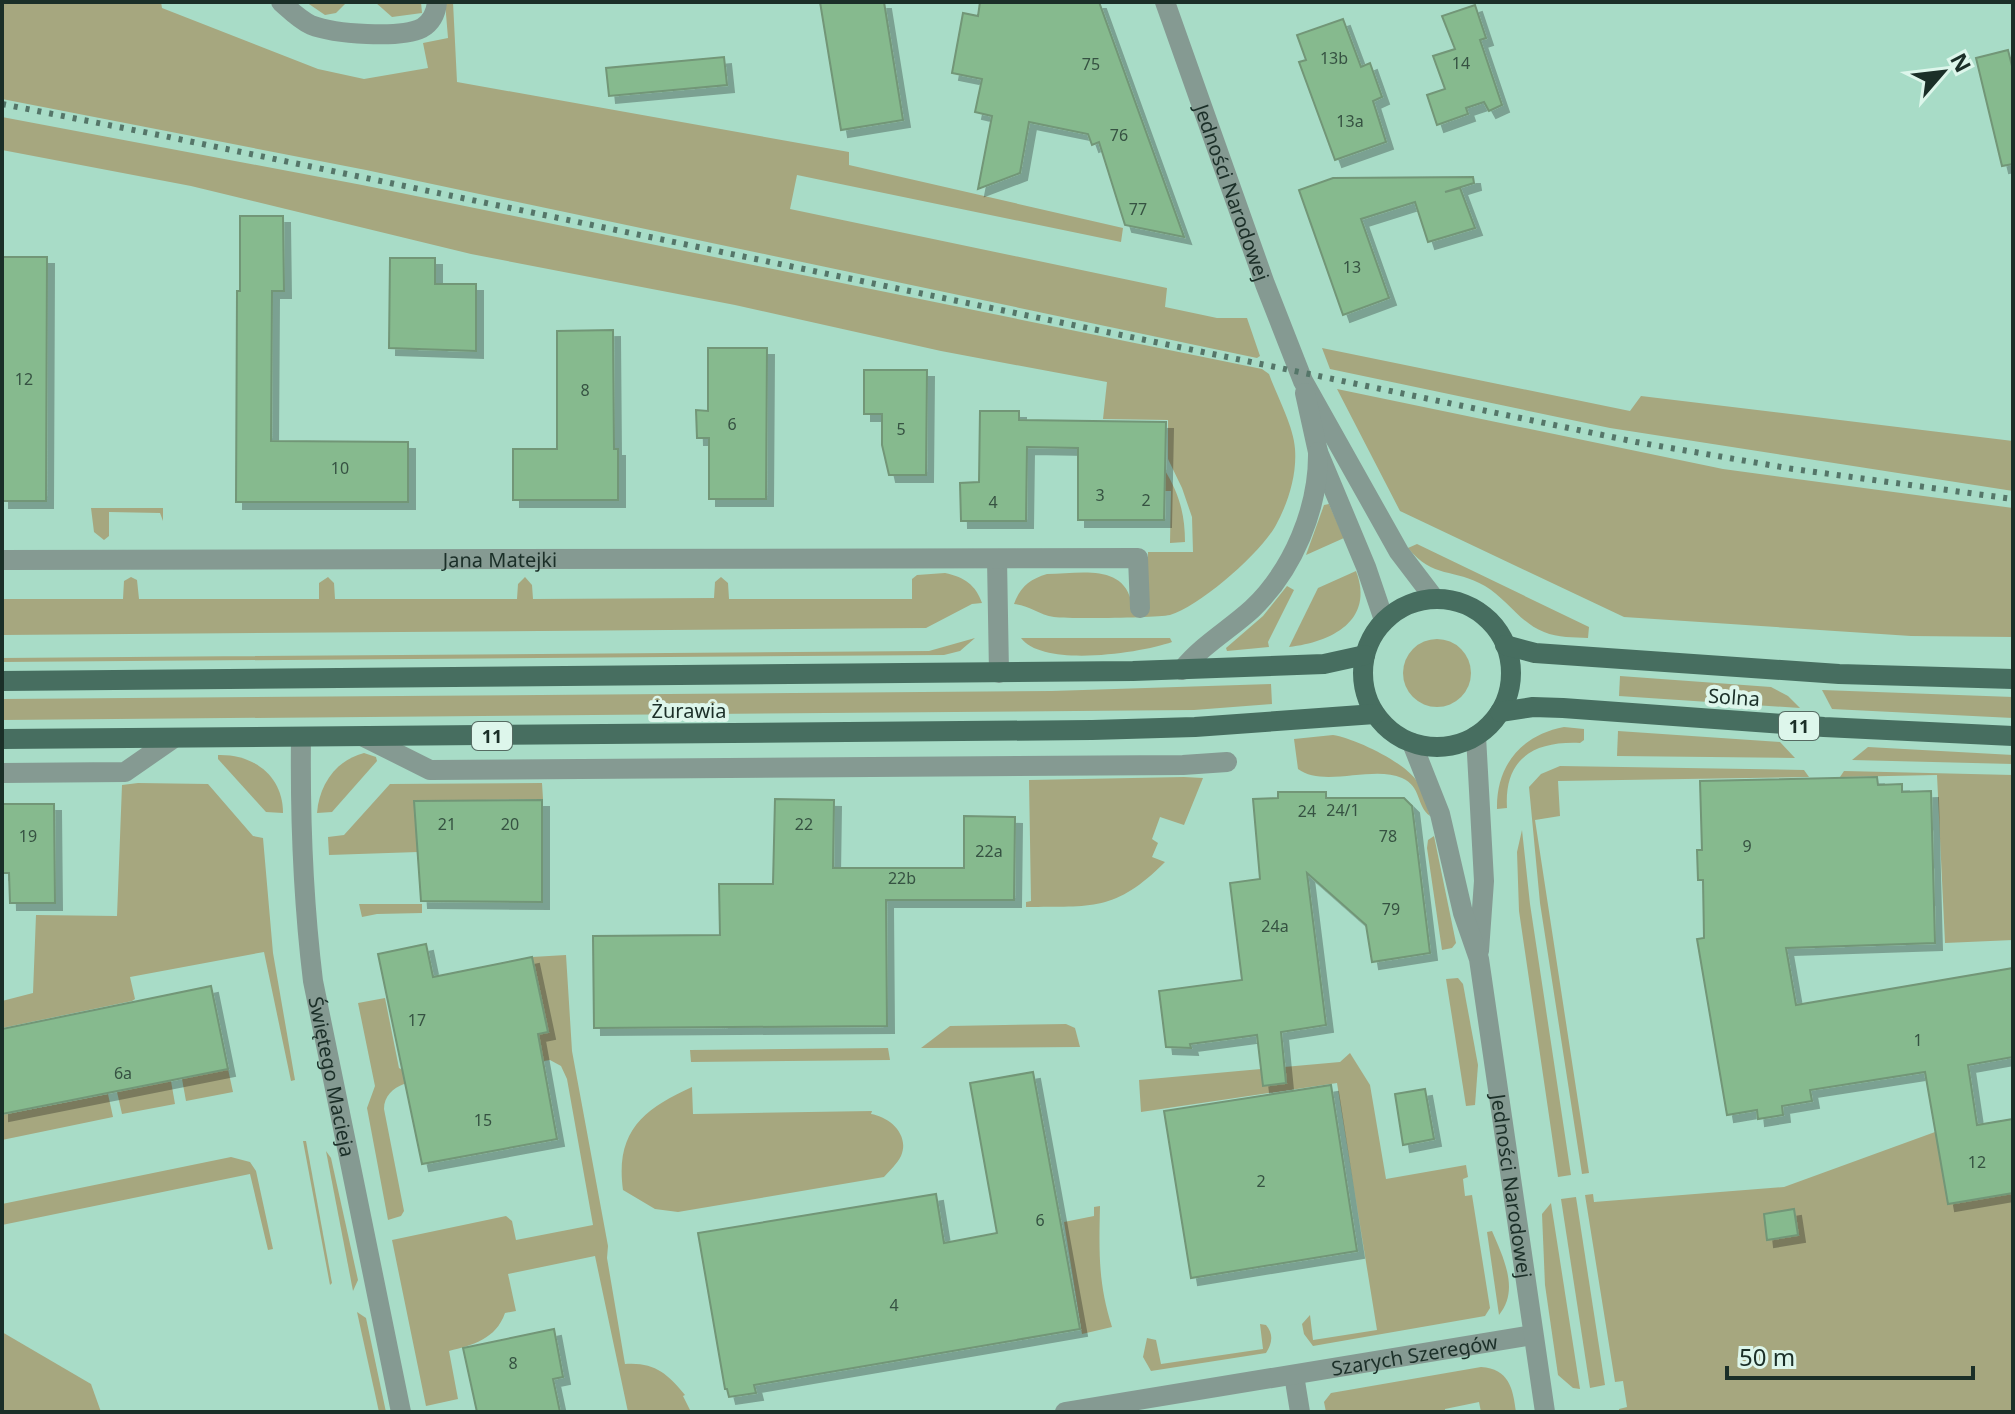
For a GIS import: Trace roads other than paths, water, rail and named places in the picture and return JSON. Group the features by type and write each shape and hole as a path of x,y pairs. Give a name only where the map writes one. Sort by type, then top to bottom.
{"main road":[{"path":"1434,598 1461,603 1491,622 1505,645 1510,662 1507,696 1500,712 1476,736 1445,747 1412,743 1395,735 1375,714 1363,682 1365,655 1374,633 1384,620 1404,606 1434,598"},
{"name":"Solna","path":"1505,645 1535,653 1795,671 2013,679"},
{"name":"Żurawia","path":"2,681 1182,670 1324,664 1365,655"},
{"name":"Solna","path":"1500,712 1533,707 1563,708 1839,728 2013,736"},
{"name":"Żurawia","path":"2,739 1092,730 1217,726 1375,714"}],"street":[{"path":"281,2 307,23 325,30 363,35 419,30 430,22 437,2"},
{"name":"Jedności Narodowej","path":"1165,2 1303,381 1399,552 1434,598"},
{"name":"Jedności Narodowej","path":"1303,381 1318,452 1366,567 1384,620"},
{"path":"1182,670 1197,652 1255,606 1277,580 1305,525 1317,486 1318,452"},
{"name":"Jana Matejki","path":"2,560 1138,558 1140,608"},
{"path":"997,559 999,673"},
{"name":"Jedności Narodowej","path":"1476,736 1484,881 1479,959"},
{"name":"Świętego Macieja","path":"301,737 300,837 313,981 401,1412"},
{"path":"364,737 430,770 1183,765 1227,762"},
{"path":"2,773 125,772 174,738"},
{"name":"Jedności Narodowej","path":"1412,743 1440,814 1463,913 1479,959 1545,1412"},
{"name":"Szarych Szeregów","path":"1065,1412 1533,1335"},
{"path":"1294,1375 1300,1412"}],"railway":[{"path":"2,104 1636,442 1793,469 2013,499"}]}
